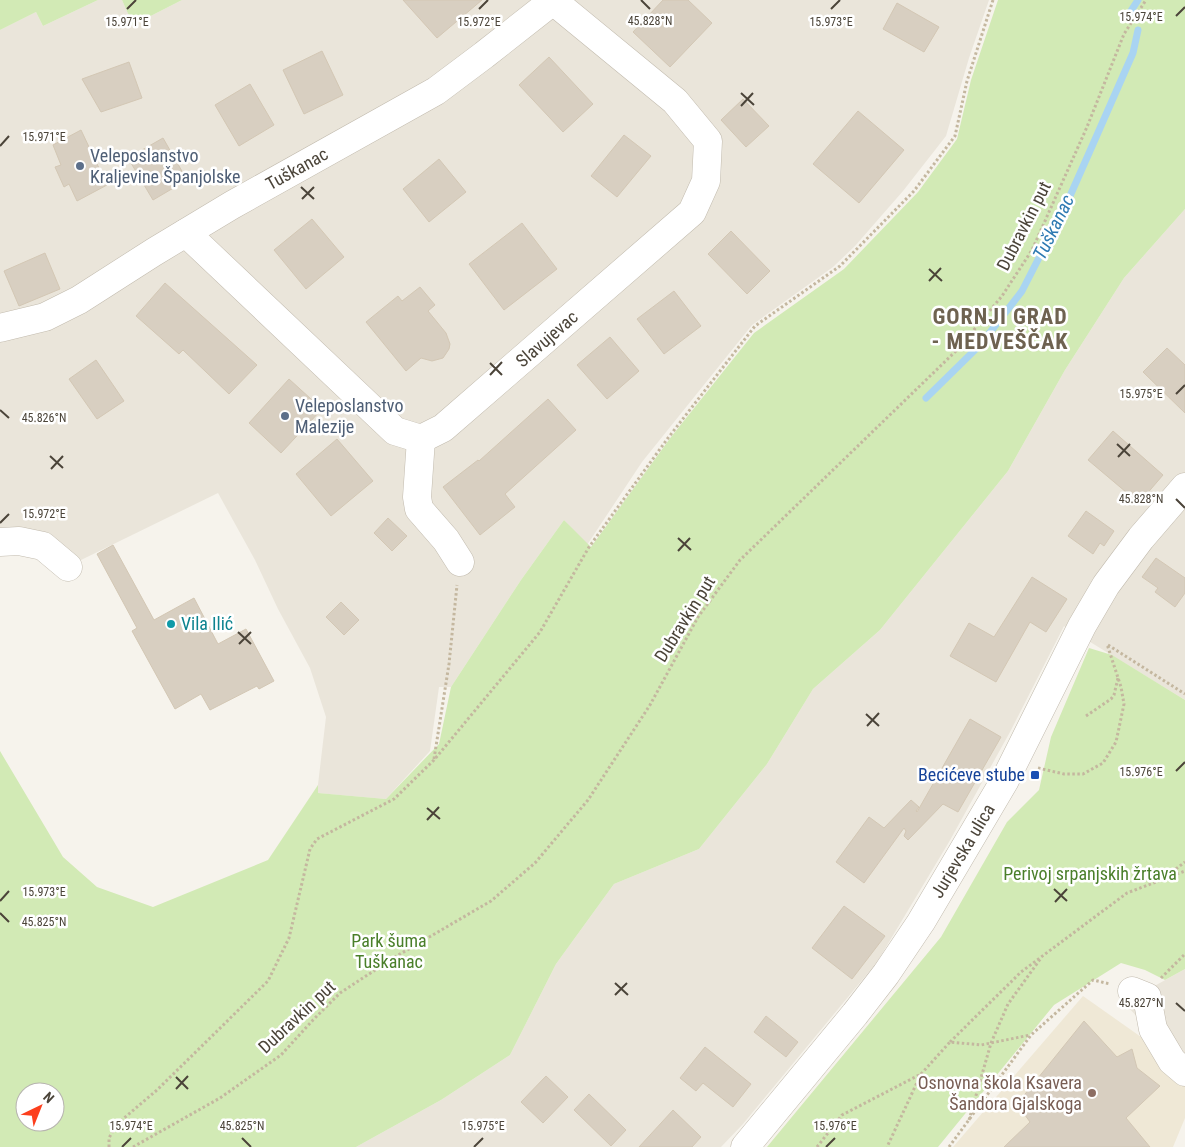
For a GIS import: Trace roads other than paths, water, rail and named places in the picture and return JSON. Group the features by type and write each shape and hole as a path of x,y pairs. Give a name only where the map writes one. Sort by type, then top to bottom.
{"street":[{"name":"Tuškanac","path":"0,328 45,317 79,300 232,205 436,91 553,0"},
{"name":"Slavujevac","path":"421,439 443,428 692,212 706,181 708,141 674,101 553,0"},
{"path":"186,233 395,431 421,439 417,497 419,509 446,540 460,562"},
{"name":"Jurjevska ulica","path":"745,1147 855,1014 886,974 921,922 1005,780 1078,634 1106,585 1141,538 1185,487"},
{"path":"0,542 20,541 44,546 68,567"},
{"path":"1140,994 1153,1029 1172,1061 1185,1072"}],"waterway":[{"name":"Tuškanac","path":"1129,14 1138,0"},
{"name":"Tuškanac","path":"926,398 981,344 1022,291 1066,205 1133,53 1138,30"}],"place":[{"name":"Veleposlanstvo Kraljevine Španjolske","path":"80,166"},
{"name":"Veleposlanstvo Malezije","path":"285,416"},
{"name":"Vila Ilić","path":"171,624"},
{"name":"Becićeve stube","path":"1035,775"},
{"name":"Osnovna škola Ksavera Šandora Gjalskoga","path":"1092,1093"}],"district":[{"name":"GORNJI GRAD - MEDVEŠČAK","path":"1000,328"}],"park label":[{"name":"Perivoj srpanjskih žrtava","path":"1090,874"},
{"name":"Park šuma Tuškanac","path":"389,951"}]}
